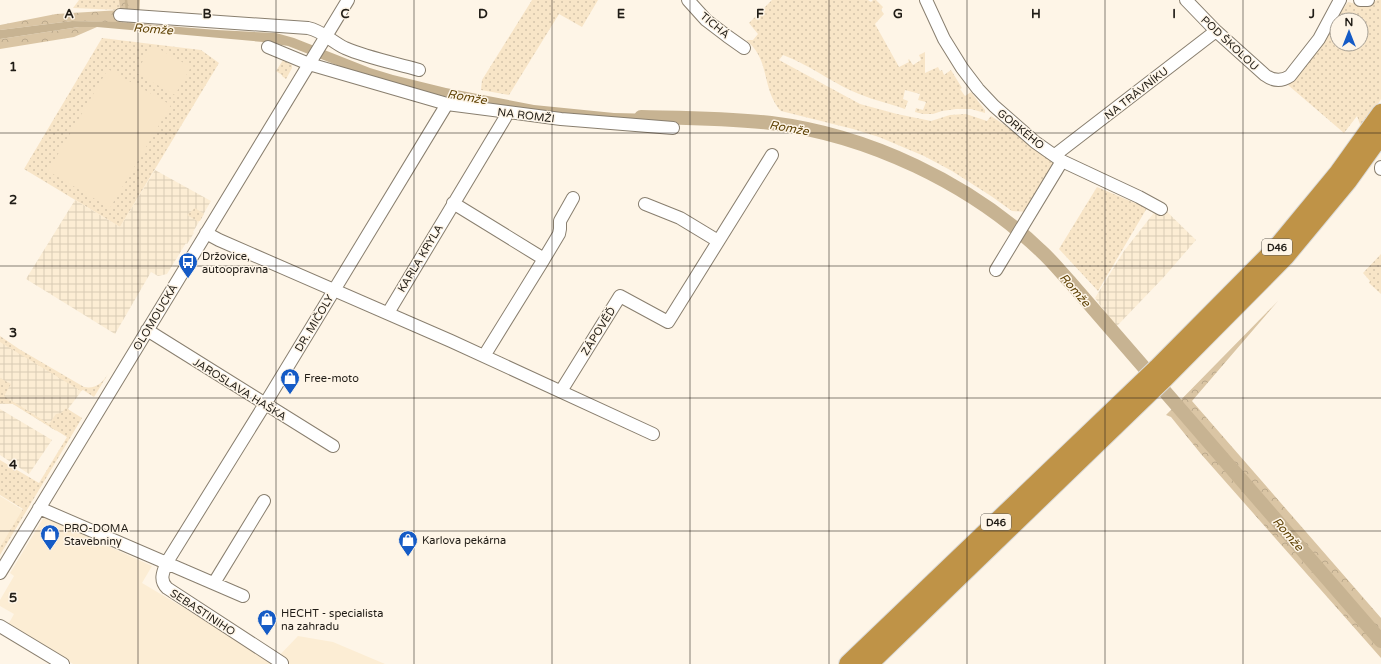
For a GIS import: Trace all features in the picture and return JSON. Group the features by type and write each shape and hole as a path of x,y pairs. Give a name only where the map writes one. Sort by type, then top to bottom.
{"highway":[{"name":"D46","path":"869,664 906,629 1155,379 1276,248 1338,173 1381,113"},
{"name":"D46","path":"848,664 1286,257 1348,182 1381,135"},
{"path":"877,664 906,629"}],"street":[{"name":"OLOMOUCKÁ","path":"0,573 348,0"},
{"name":"TICHÁ","path":"688,0 706,20 744,48"},
{"name":"GORKÉHO","path":"926,0 944,39 962,68 978,89 994,106 1035,142 1059,158 1140,197 1161,209"},
{"name":"POD ŠKOLOU","path":"1186,0 1216,31 1265,75 1278,81 1290,76 1318,39 1340,0"},
{"path":"1360,0 1368,0"},
{"path":"120,15 308,28 319,31 325,38 349,49 419,70"},
{"name":"NA TRÁVNÍKU","path":"1059,158 1216,31"},
{"name":"NA ROMŽI","path":"268,47 309,64 447,104 561,119 673,128"},
{"name":"DR. MIČOLY","path":"167,562 447,104"},
{"name":"KARLA KRYLA","path":"388,313 505,118 507,112"},
{"name":"ZÁPOVĚĎ","path":"561,391 620,296 668,322 772,155"},
{"path":"996,270 1019,232 1059,158"},
{"path":"484,356 559,234 560,221 572,198"},
{"path":"453,203 544,259"},
{"path":"645,204 680,218 718,241"},
{"path":"206,233 484,356 653,434"},
{"name":"JAROSLAVA HAŠKA","path":"147,330 333,446"},
{"path":"214,583 264,501"},
{"path":"39,508 243,596"},
{"name":"SEBASTINIHO","path":"167,562 162,578 164,585 167,588 282,663"},
{"path":"0,626 63,664"}],"shaded area":[{"path":"79,0 119,0 120,10 73,8"},
{"path":"532,0 598,0 582,27 559,14 509,95 481,90 482,80"},
{"path":"772,0 868,0 871,2 876,0 883,7 881,10 884,14 875,24 899,67 909,62 909,59 913,65 921,60 919,55 925,52 925,73 938,67 940,71 942,70 944,75 951,70 965,96 971,92 985,110 985,113 971,109 956,109 933,114 915,112 916,108 923,110 926,102 918,100 920,94 905,90 903,99 908,101 905,109 858,94 801,63 783,55 779,60 860,104 897,114 931,121 950,115 966,114 987,121 991,116 1026,139 1055,161 1028,212 1012,211 952,171 924,156 879,137 781,111 771,93 759,56 746,40 753,40 758,34 749,23"},
{"path":"1377,0 1381,0 1381,99 1362,130 1357,116 1344,133 1288,85 1329,28 1329,52 1369,52 1369,12 1341,12 1348,2 1364,6"},
{"path":"102,38 201,50 219,63 120,227 24,169"},
{"path":"152,45 191,67 175,95 136,73"},
{"path":"283,60 292,65 286,79 276,71"},
{"path":"108,69 171,105 110,208 48,171"},
{"path":"155,170 211,201 193,232 194,233 167,274 158,276 151,272 115,334 26,279 75,200 120,227"},
{"path":"1097,187 1147,208 1098,291 1059,249"},
{"path":"1160,205 1196,240 1163,278 1116,327 1095,298 1124,251"},
{"path":"195,208 204,214 200,221 197,221 187,215"},
{"path":"1381,254 1381,294 1369,283 1370,281 1363,273"},
{"path":"0,336 19,349 84,387 98,385 108,374 94,397 83,390 81,391 0,342"},
{"path":"0,339 83,389 68,409 69,410 56,431 13,404 0,404"},
{"path":"0,378 11,384 4,396 49,424 56,414 61,413 66,408 82,418 0,555 0,547 23,509 0,495 0,460 39,483 67,437 13,404 0,403"},
{"path":"0,409 52,440 29,474 0,455"},
{"path":"0,496 23,510 0,547"},
{"path":"44,517 152,566 142,583 274,661 298,636 333,642 385,664 73,664 8,625 14,614 0,606 0,600 14,576 10,573"}],"green space":[{"path":"119,0 140,0 139,23 72,21 0,30 0,25 56,14 120,10"},
{"path":"79,27 97,27 74,37 0,49 0,39"},
{"path":"1278,301 1192,401 1381,618 1381,658 1201,454 1171,417 1166,415"}],"water":[{"path":"72,21 118,22 276,33 294,38 370,68 446,88 534,105 614,113 658,114 658,122 540,113 451,98 373,78 288,46 263,42 97,27 79,27 0,39 0,30"}],"waterway":[{"path":"126,0 127,11"},
{"name":"Romže","path":"641,117 706,118 771,123 808,129 844,138 916,166 950,184 982,204 1013,226 1056,266 1381,641"}],"place":[{"name":"Držovice, autoopravna","path":"188,279"},
{"name":"Free-moto","path":"290,395"},
{"name":"PRO-DOMA Stavebniny","path":"50,551"},
{"name":"Karlova pekárna","path":"408,557"},
{"name":"HECHT - specialista na zahradu","path":"267,636"}]}
